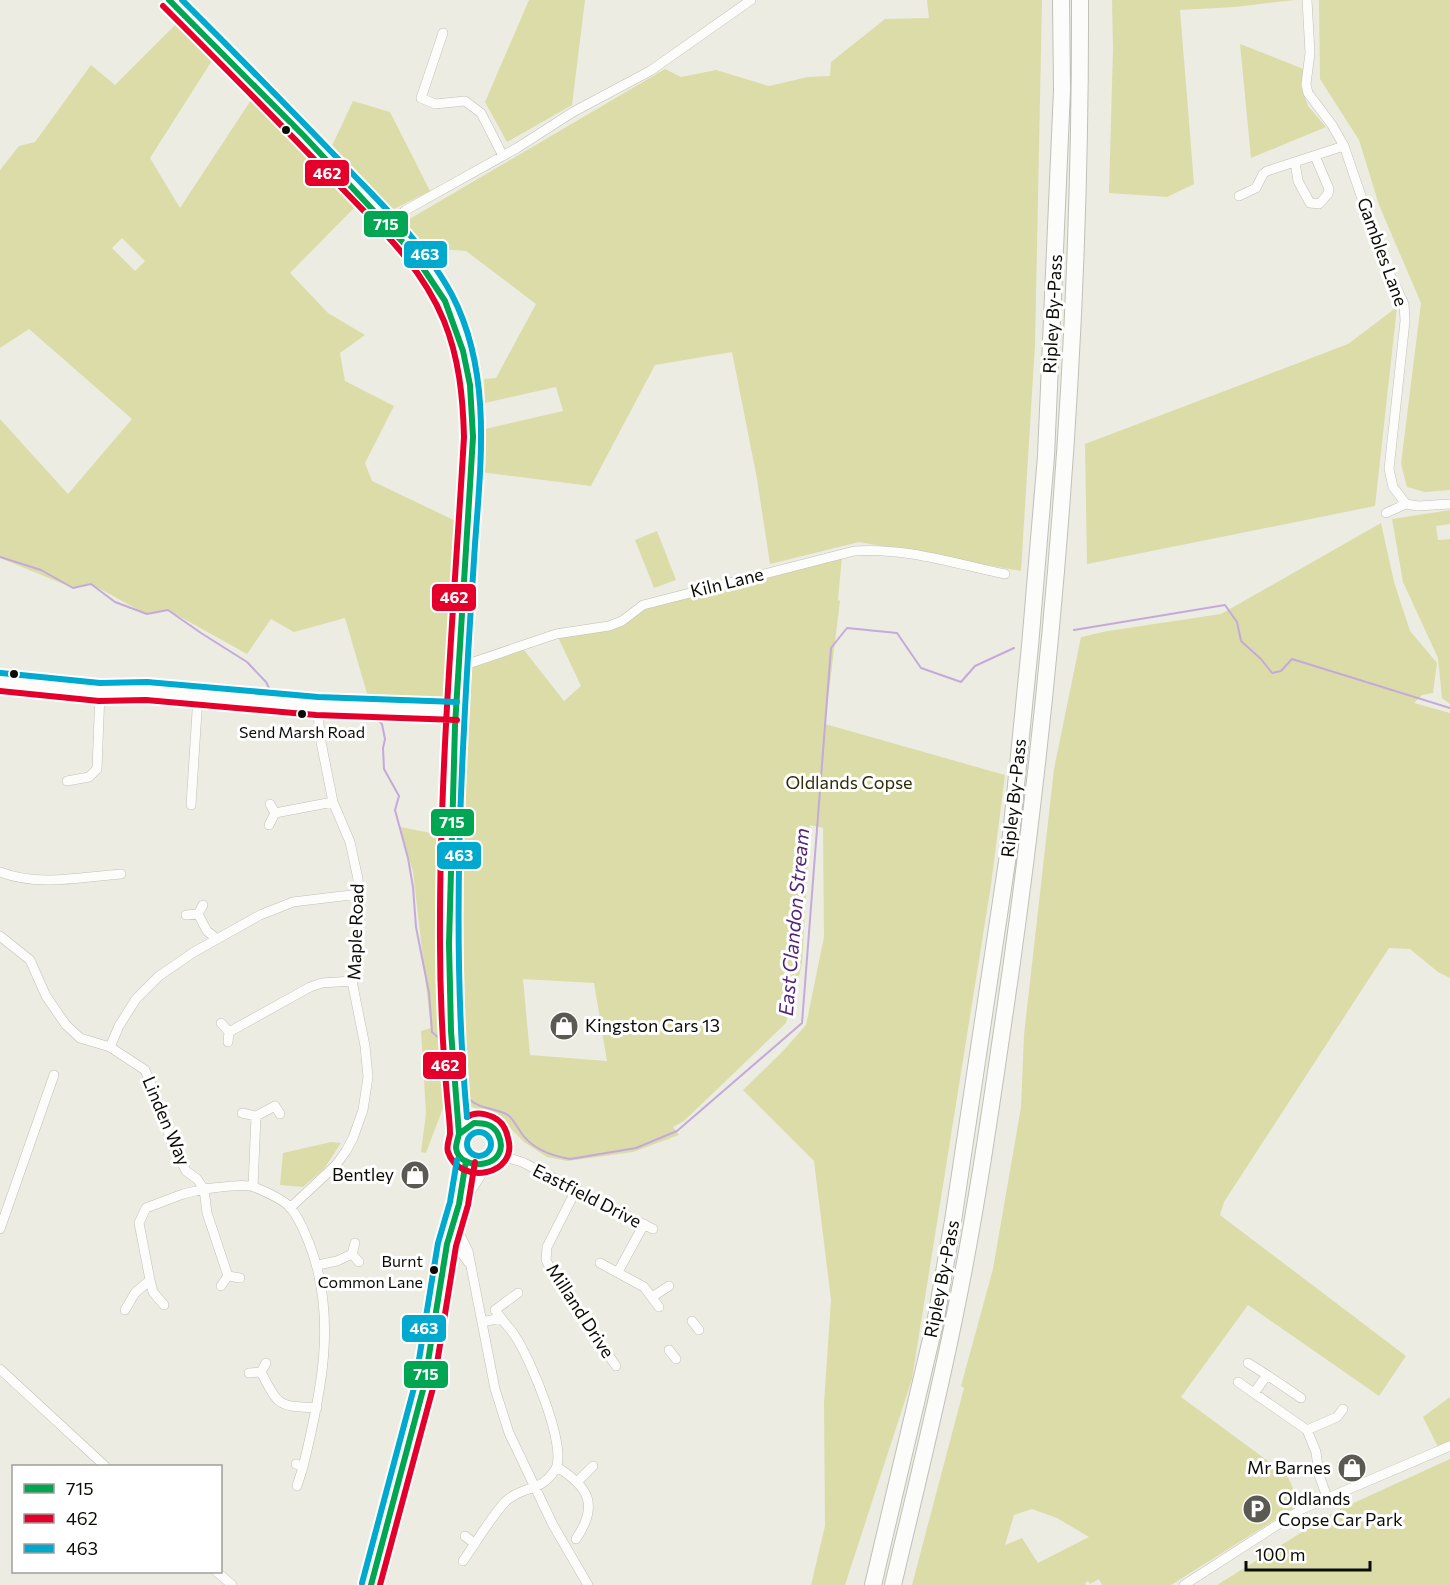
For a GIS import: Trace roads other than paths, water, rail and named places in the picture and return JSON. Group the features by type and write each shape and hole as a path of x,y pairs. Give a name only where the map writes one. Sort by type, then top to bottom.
{"highway":[{"name":"Ripley By-Pass","path":"873,1585 936,1318 953,1221 1011,834 1046,456 1061,101 1061,0"},
{"name":"Ripley By-Pass","path":"893,1585 952,1330 973,1220 1030,834 1050,645 1065,454 1075,264 1080,0"}],"main road":[{"path":"169,0 289,119 388,224 439,289 460,336 469,375 473,437 457,711 449,934 451,1042 459,1134 457,1147 461,1157 466,1161 478,1166 485,1164"},
{"path":"0,682 100,692 132,691 317,706 457,711"},
{"path":"455,1094 480,1122"},
{"path":"459,1134 468,1125 480,1122 496,1129 500,1136 500,1149 485,1164 459,1204"},
{"path":"371,1585 424,1386 447,1244 459,1204 466,1161"}],"street":[{"path":"388,224 406,210 503,156 573,112 650,71 751,0"},
{"name":"Gambles Lane","path":"1307,0 1310,53 1306,84 1308,93 1332,125 1344,146 1383,260 1404,304 1405,321 1389,469 1393,487 1406,504"},
{"path":"443,33 421,98 435,104 465,101 481,113 503,156"},
{"path":"1239,196 1256,188 1267,171 1344,146"},
{"path":"1295,162 1298,181 1310,204 1316,205 1321,202 1329,189 1315,156"},
{"path":"1386,513 1406,504 1418,506 1450,504"},
{"name":"Kiln Lane","path":"459,667 556,634 609,626 621,621 643,605 854,551 871,550 919,556 1005,574"},
{"path":"67,781 89,777 97,770 100,692"},
{"path":"191,805 198,696"},
{"name":"Maple Road","path":"290,1208 336,1165 353,1138 367,1092 367,1062 352,981 360,915 358,879 350,842 333,802 321,742 317,706"},
{"path":"269,825 272,808 333,802"},
{"path":"0,872 15,878 43,880 121,874"},
{"path":"110,1047 119,1026 136,999 159,976 217,939 260,915 293,902 359,894"},
{"path":"186,915 200,909 207,931 217,939"},
{"name":"Linden Way","path":"0,936 30,960 46,996 66,1025 80,1038 110,1047 145,1070 172,1144 186,1171 197,1179 204,1189"},
{"path":"221,1023 229,1037 310,987 322,983 352,981"},
{"path":"0,1229 54,1076"},
{"path":"242,1113 256,1116 276,1106 280,1114"},
{"path":"254,1187 256,1116"},
{"name":"Eastfield Drive","path":"500,1149 649,1227 618,1272"},
{"path":"164,1305 153,1292 139,1223 146,1208 204,1189 254,1187 275,1197 290,1208 300,1222 318,1265 323,1285 325,1325 317,1408 299,1466 297,1486"},
{"path":"204,1189 207,1213 228,1276"},
{"name":"Milland Drive","path":"576,1190 547,1247 546,1260 553,1274 616,1366"},
{"path":"451,1227 465,1244 471,1261 470,1267"},
{"path":"318,1265 355,1258 355,1243"},
{"path":"447,1244 458,1248 470,1267 509,1433 535,1488 588,1585"},
{"path":"600,1263 644,1287 659,1307"},
{"path":"228,1276 240,1278"},
{"path":"221,1286 228,1276"},
{"path":"125,1310 135,1293 150,1280"},
{"path":"652,1297 669,1286"},
{"path":"463,1561 505,1503 519,1491 535,1488 548,1479 557,1467 559,1455 556,1436 528,1360 516,1336 495,1310 518,1293"},
{"path":"482,1322 501,1318"},
{"path":"693,1321 699,1330"},
{"path":"669,1350 676,1359"},
{"path":"1248,1362 1301,1398"},
{"path":"249,1373 264,1367 272,1396 294,1408 317,1408"},
{"path":"0,1369 103,1465"},
{"path":"1254,1393 1267,1375"},
{"path":"1238,1382 1307,1430 1316,1452 1321,1481 1327,1497"},
{"path":"1307,1430 1337,1417 1343,1409"},
{"path":"1184,1585 1302,1509 1450,1446"},
{"path":"578,1481 593,1466"},
{"path":"557,1467 578,1481 589,1506 588,1518 576,1539"},
{"path":"465,1536 475,1544"},
{"path":"218,1573 232,1585"}],"waterway":[{"name":"East Clandon Stream","path":"0,557 41,570 73,588 91,584 115,602 147,614 168,610 247,662 266,682 271,692 343,698 352,701"},
{"name":"East Clandon Stream","path":"1074,630 1225,605 1237,622 1241,641 1261,659 1272,673 1281,671 1292,659 1450,708"},
{"name":"East Clandon Stream","path":"459,1064 463,1087 469,1099 478,1105 508,1115 526,1139 543,1151 556,1156 570,1159 636,1148 677,1131 802,1023 831,648 847,628 897,633 921,668 961,682 975,666 1014,648"},
{"name":"East Clandon Stream","path":"371,713 382,724 385,739 384,769 399,796 395,810 413,887 416,927 429,993 432,1032 447,1045"}],"place":[{"name":"Send Marsh Road","path":"302,714"},
{"name":"Kingston Cars 13","path":"564,1026"},
{"name":"Bentley","path":"415,1175"},
{"name":"Burnt Common Lane","path":"434,1270"},
{"name":"Mr Barnes","path":"1352,1468"},
{"name":"Oldlands Copse Car Park","path":"1257,1509"}],"park label":[{"name":"Oldlands Copse","path":"849,783"}]}
